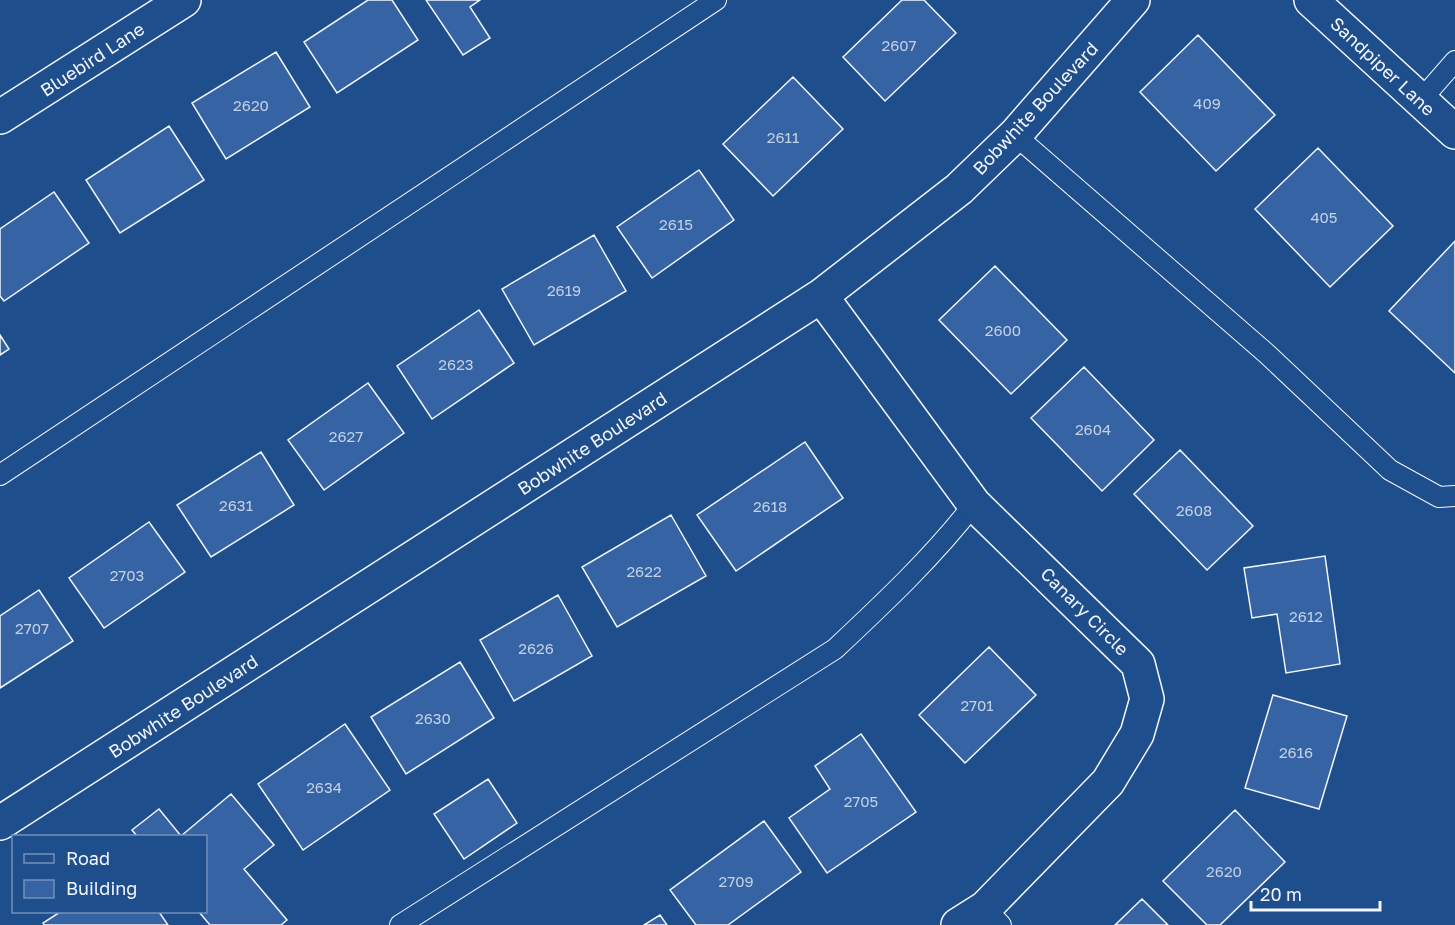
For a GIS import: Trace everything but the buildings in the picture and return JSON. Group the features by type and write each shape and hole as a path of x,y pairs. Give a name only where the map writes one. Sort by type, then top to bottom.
{"street":[{"name":"Bluebird Lane","path":"0,117 184,0"},
{"name":"Bobwhite Boulevard","path":"0,823 821,296 959,189 1015,135 1132,0"},
{"name":"Sandpiper Lane","path":"1311,0 1455,132"},
{"name":"Canary Circle","path":"821,296 974,504 1138,664 1147,699 1137,734 1108,782 993,916 958,925"}],"lane":[{"path":"0,475 716,0"},
{"path":"1420,100 1455,61"},
{"path":"1015,135 1267,354 1390,470 1438,497 1455,496"},
{"path":"400,925 835,649 893,595 946,539 974,504"}]}
